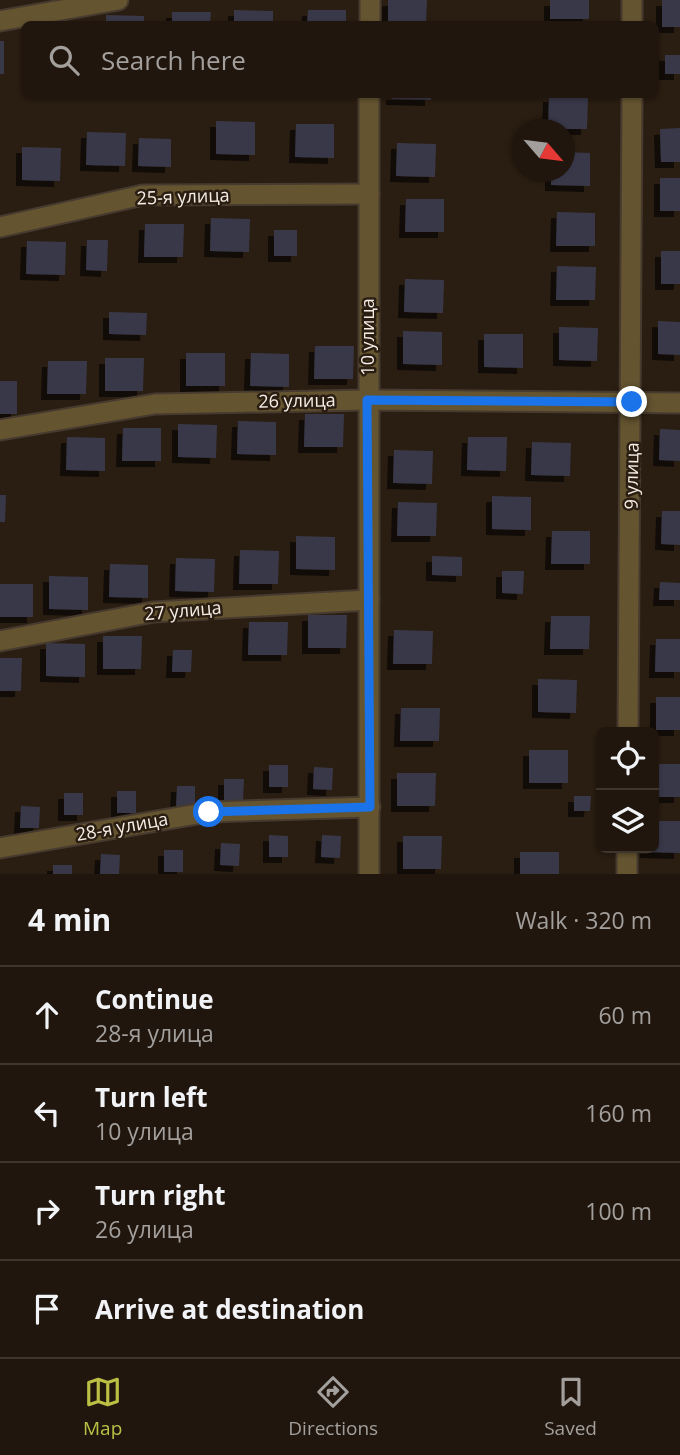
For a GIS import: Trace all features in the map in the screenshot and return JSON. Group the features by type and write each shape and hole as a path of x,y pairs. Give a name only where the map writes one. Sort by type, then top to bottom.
{"street":[{"path":"0,21 118,0"},
{"path":"370,0 370,21"},
{"path":"632,0 632,21"},
{"name":"10 улица","path":"369,98 369,874"},
{"name":"9 улица","path":"628,727 632,98"},
{"name":"25-я улица","path":"0,227 143,195 369,194"},
{"name":"26 улица","path":"0,430 155,404 367,400 680,403"},
{"name":"27 улица","path":"0,641 153,612 369,600"},
{"name":"28-я улица","path":"0,848 209,812 370,807"},
{"path":"627,853 627,874"}],"building":[{"path":"388,0 427,0 426,21 388,21"},
{"path":"550,0 589,0 589,19 550,19"},
{"path":"662,0 680,0 680,27 662,27"},
{"path":"234,10 273,11 273,21 234,21"},
{"path":"308,10 346,10 346,21 307,21"},
{"path":"172,12 211,12 210,21 172,21"},
{"path":"106,15 144,16 144,21 106,21"},
{"path":"0,41 4,41 4,74 0,74"},
{"path":"665,55 680,55 680,74 665,74"},
{"path":"431,98 431,100 392,99"},
{"path":"549,98 588,98 587,129 575,129 575,119 548,119"},
{"path":"216,121 255,122 255,155 216,154"},
{"path":"296,124 334,124 334,158 295,157"},
{"path":"680,128 680,162 661,162 660,129"},
{"path":"87,132 126,133 125,166 86,165"},
{"path":"139,138 171,139 171,167 138,166"},
{"path":"397,143 436,144 435,177 396,176"},
{"path":"22,147 61,148 60,181 22,180"},
{"path":"575,152 590,153 590,186 551,185 551,182 575,182"},
{"path":"660,178 680,178 680,211 660,211"},
{"path":"406,199 444,199 444,232 405,232"},
{"path":"557,212 595,213 595,246 556,246"},
{"path":"211,218 250,219 249,252 210,251"},
{"path":"145,224 184,224 183,257 144,257"},
{"path":"274,230 297,230 297,256 274,256"},
{"path":"87,240 108,240 107,271 86,270"},
{"path":"27,241 66,242 65,275 26,274"},
{"path":"661,251 680,251 680,284 661,284"},
{"path":"557,266 596,267 595,300 556,300"},
{"path":"405,279 444,280 443,313 404,312"},
{"path":"109,312 147,313 146,335 109,334"},
{"path":"658,321 680,322 680,355 658,354"},
{"path":"559,327 598,328 597,361 559,360"},
{"path":"403,331 442,332 442,365 403,364"},
{"path":"484,334 523,334 523,368 484,367"},
{"path":"315,346 354,346 353,379 314,379"},
{"path":"186,353 225,353 225,386 186,386"},
{"path":"251,353 289,354 289,387 250,386"},
{"path":"105,358 144,358 143,391 105,391"},
{"path":"48,361 87,361 86,394 47,394"},
{"path":"0,381 17,381 17,414 0,414"},
{"path":"305,414 344,414 343,447 304,447"},
{"path":"238,421 276,422 276,455 237,454"},
{"path":"178,424 217,425 216,458 178,457"},
{"path":"123,428 161,428 161,461 122,461"},
{"path":"660,429 680,430 680,461 659,460"},
{"path":"67,437 105,438 105,471 66,470"},
{"path":"468,437 507,437 506,471 467,470"},
{"path":"532,442 571,443 570,476 531,475"},
{"path":"394,450 433,451 432,484 393,483"},
{"path":"0,495 6,495 5,522 0,522"},
{"path":"492,496 531,497 531,530 492,529"},
{"path":"398,502 437,503 436,536 397,536"},
{"path":"662,511 680,511 680,545 661,544"},
{"path":"552,531 590,531 590,564 551,564"},
{"path":"296,536 335,537 335,570 296,569"},
{"path":"240,550 279,551 278,584 239,584"},
{"path":"432,556 462,557 462,576 432,575"},
{"path":"176,558 215,559 214,592 175,591"},
{"path":"110,564 148,565 148,598 109,597"},
{"path":"502,571 524,571 523,594 502,593"},
{"path":"49,576 88,577 88,610 49,609"},
{"path":"660,582 680,583 680,600 659,600"},
{"path":"0,584 33,584 33,617 0,617"},
{"path":"308,615 347,615 346,648 308,648"},
{"path":"551,616 590,616 589,649 550,649"},
{"path":"249,622 288,622 287,655 248,655"},
{"path":"394,630 433,631 432,664 393,664"},
{"path":"103,636 142,636 141,669 103,669"},
{"path":"656,639 680,639 680,672 655,672"},
{"path":"46,643 85,644 85,677 46,676"},
{"path":"173,650 192,650 191,672 172,672"},
{"path":"0,658 22,658 21,691 0,691"},
{"path":"538,679 577,680 576,713 538,712"},
{"path":"656,697 680,697 680,730 659,730 659,727 656,727"},
{"path":"401,708 440,708 439,741 400,741"},
{"path":"529,750 568,750 568,783 529,783"},
{"path":"659,764 680,764 680,797 659,797"},
{"path":"269,765 288,765 288,787 269,787"},
{"path":"314,767 333,768 332,790 313,789"},
{"path":"397,773 436,773 435,806 397,806"},
{"path":"224,779 244,779 243,801 224,800"},
{"path":"177,786 195,786 195,808 176,808"},
{"path":"117,791 136,791 136,813 117,813"},
{"path":"64,793 83,793 83,815 64,815"},
{"path":"574,796 591,796 590,811 574,811"},
{"path":"21,806 40,807 39,828 20,828"},
{"path":"659,821 680,821 680,853 659,852"},
{"path":"269,835 288,836 288,857 269,857"},
{"path":"322,835 341,836 340,858 321,857"},
{"path":"403,836 442,836 441,869 403,869"},
{"path":"221,843 240,844 239,866 220,865"},
{"path":"164,850 183,850 183,872 164,872"},
{"path":"520,852 559,852 559,874 520,874"},
{"path":"101,854 120,855 119,874 100,874"},
{"path":"53,865 72,865 72,874 53,874"}],"route":[{"path":"209,812 370,807 367,400 632,402"}]}
